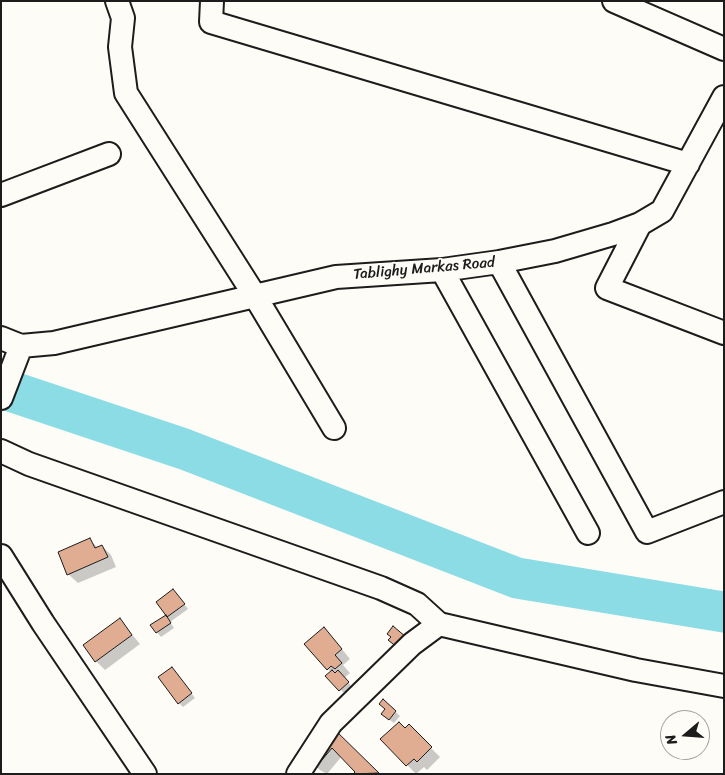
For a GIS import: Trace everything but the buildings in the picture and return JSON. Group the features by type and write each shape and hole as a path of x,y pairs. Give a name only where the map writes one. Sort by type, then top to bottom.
{"street":[{"path":"118,1 123,18 120,47 126,93 254,296 334,428"},
{"path":"212,1 211,22 688,164"},
{"path":"614,1 724,49"},
{"name":"Tablighy Markas Road","path":"11,342 54,343 336,277 442,270 499,262 555,251 640,224 662,211 724,96"},
{"path":"1,195 109,154"},
{"path":"640,224 607,288 724,333"},
{"path":"499,262 647,532 724,502"},
{"path":"442,270 588,533"},
{"path":"1,398 11,342"},
{"path":"1,451 29,464 381,588 417,604 439,624 636,670 724,686"},
{"path":"1,556 43,623 145,774"},
{"path":"298,774 331,723 412,644 439,624"}],"waterway":[{"path":"1,388 184,449 517,578 724,612"}]}
